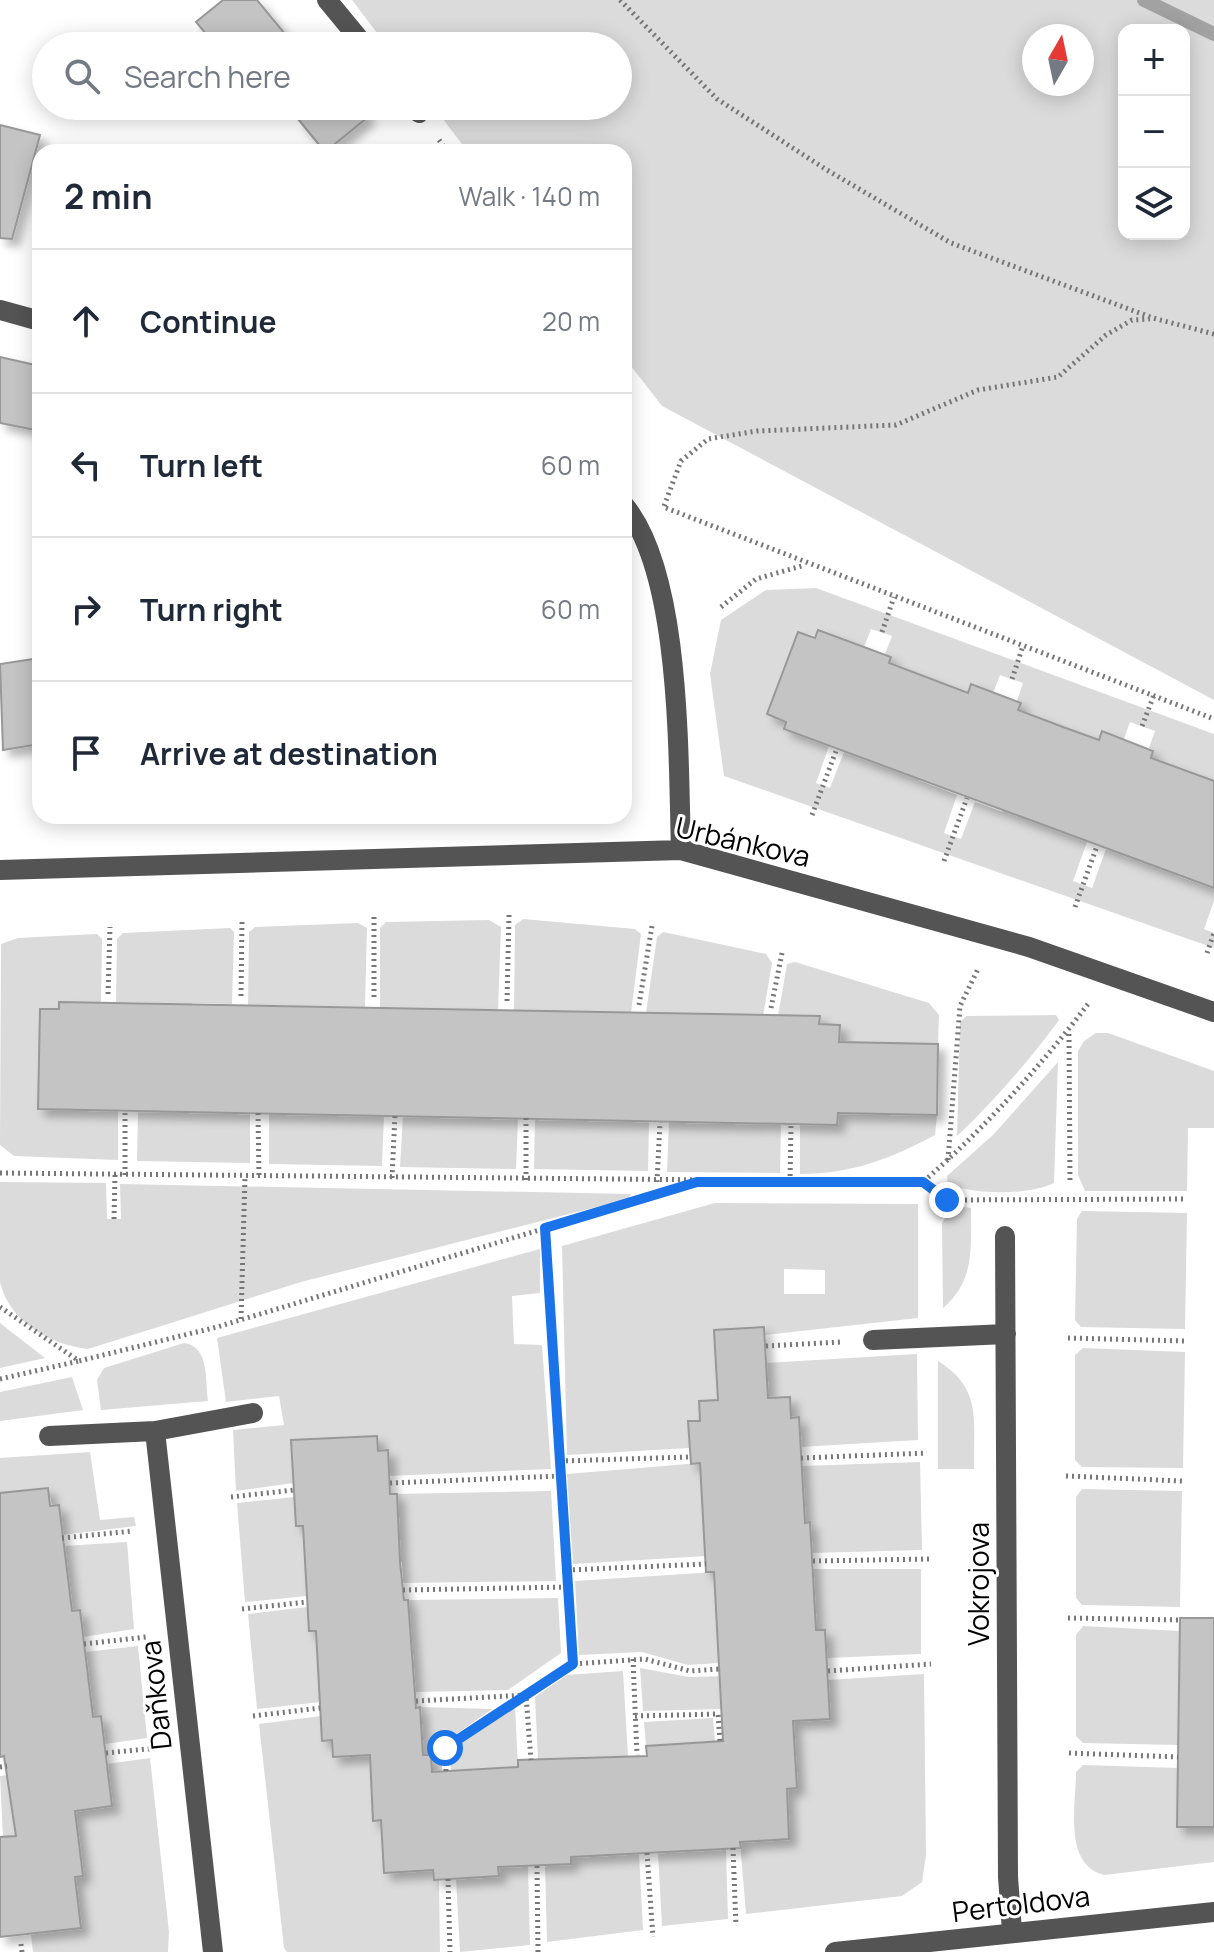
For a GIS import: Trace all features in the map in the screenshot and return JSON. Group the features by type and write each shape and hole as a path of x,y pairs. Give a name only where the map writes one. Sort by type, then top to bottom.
{"street":[{"path":"327,0 353,32"},
{"path":"0,310 32,319"},
{"path":"632,522 662,584 678,763 681,850"},
{"name":"Urbánkova","path":"0,870 681,850 994,937 1214,1012"},
{"name":"Vokrojova","path":"1005,1236 1008,1877 1012,1931"},
{"path":"873,1340 1006,1334"},
{"path":"49,1436 155,1431 253,1413"},
{"name":"Daňkova","path":"155,1431 213,1952"},
{"name":"Pertoldova","path":"835,1952 1214,1912"}],"path":[{"path":"620,0 717,99 827,170 951,243 1153,318 1214,334"},
{"path":"1153,318 1132,320 1106,335 1058,377 978,390 896,425 757,431 708,439 681,461 663,507 806,565 1214,719"},
{"path":"721,607 756,579 806,565"},
{"path":"882,632 894,597"},
{"path":"1012,679 1023,646"},
{"path":"1142,726 1154,695"},
{"path":"812,815 836,751"},
{"path":"944,861 967,798"},
{"path":"1075,907 1097,846"},
{"path":"507,1001 509,915"},
{"path":"374,917 374,999"},
{"path":"241,996 242,921"},
{"path":"639,1005 652,926"},
{"path":"108,994 110,927"},
{"path":"1207,953 1214,933"},
{"path":"948,1160 949,1113 960,1006 994,937"},
{"path":"771,1008 782,953"},
{"path":"923,1182 948,1160 1069,1033 1110,975"},
{"path":"1069,1033 1070,1183"},
{"path":"125,1110 125,1175"},
{"path":"258,1113 259,1177"},
{"path":"392,1179 395,1115"},
{"path":"526,1118 526,1180"},
{"path":"657,1182 660,1122"},
{"path":"790,1182 791,1124"},
{"path":"0,1173 657,1182 923,1182 947,1200 1187,1199"},
{"path":"114,1219 115,1175"},
{"path":"241,1319 245,1177"},
{"path":"0,1379 241,1319 697,1182"},
{"path":"545,1228 573,1664"},
{"path":"0,1307 79,1361"},
{"path":"1068,1338 1185,1341"},
{"path":"766,1346 873,1340"},
{"path":"801,1458 927,1453"},
{"path":"560,1461 690,1457"},
{"path":"390,1483 561,1476"},
{"path":"1066,1476 1182,1481"},
{"path":"231,1497 294,1490"},
{"path":"62,1538 141,1531"},
{"path":"813,1561 929,1559"},
{"path":"567,1570 706,1564"},
{"path":"403,1590 568,1587"},
{"path":"242,1609 307,1602"},
{"path":"1068,1618 1180,1620"},
{"path":"84,1644 151,1636"},
{"path":"633,1659 637,1755"},
{"path":"446,1771 445,1748 573,1664 645,1659 690,1671 719,1669"},
{"path":"828,1671 931,1664"},
{"path":"416,1701 526,1695"},
{"path":"526,1695 531,1760"},
{"path":"253,1716 320,1708"},
{"path":"635,1716 718,1714 720,1742"},
{"path":"106,1753 161,1748"},
{"path":"1069,1753 1178,1757"},
{"path":"733,1848 736,1926"},
{"path":"647,1853 653,1937"},
{"path":"537,1866 538,1952"},
{"path":"448,1879 450,1952"},
{"path":"21,1944 22,1952"}],"shaded area":[{"path":"352,0 1214,0 1214,700 662,406 632,367 632,144 462,144 444,120 632,120 632,32 376,32"},
{"path":"816,588 1214,734 1214,781 1151,758 1153,750 1149,748 1155,731 1130,722 1124,739 1102,731 1099,740 1018,710 1021,704 1017,701 1023,683 1000,675 993,693 972,685 968,693 889,663 891,657 885,654 892,636 871,629 864,647 798,632 767,714 786,722 784,729 829,746 816,783 830,788 844,752 871,762 874,754 920,771 918,780 957,795 944,833 961,839 975,802 1002,812 1006,803 1049,820 1047,827 1087,842 1073,881 1092,888 1106,849 1133,859 1136,852 1180,868 1178,876 1214,889 1214,901 1204,929 1214,933 1214,948 724,776 710,674 721,620 766,590"},
{"path":"523,919 635,929 641,934 631,1013 514,1010 515,925"},
{"path":"489,920 501,927 498,1010 380,1008 380,928 386,922"},
{"path":"358,923 367,928 365,1007 325,1006 324,1015 289,1015 289,1005 248,1005 249,932 255,927"},
{"path":"230,928 234,932 232,1004 192,1003 191,1013 156,1003 116,1002 117,939 123,933"},
{"path":"663,932 766,954 772,963 763,1016 646,1013 657,937"},
{"path":"97,934 102,939 101,1002 60,1002 59,1009 40,1009 38,1109 118,1110 118,1160 14,1156 0,1145 1,944 18,938"},
{"path":"795,962 929,1003 939,1015 938,1044 888,1043 886,1114 937,1115 935,1135 870,1164 800,1174 800,1124 837,1124 840,1025 819,1024 820,1017 778,1016 787,964"},
{"path":"1056,1015 1059,1020 1035,1051 998,1095 957,1136 960,1023 966,1016"},
{"path":"1096,1033 1108,1033 1214,1071 1214,1128 1188,1128 1187,1191 1085,1191 1078,1175 1078,1051 1084,1041"},
{"path":"1058,1062 1054,1183 1030,1190 1002,1192 948,1185 947,1176 994,1134"},
{"path":"138,1111 250,1113 250,1163 137,1161"},
{"path":"269,1113 384,1115 382,1166 269,1164"},
{"path":"403,1116 518,1118 516,1169 400,1167"},
{"path":"535,1118 649,1121 648,1171 534,1169"},
{"path":"669,1122 781,1124 780,1173 667,1172"},
{"path":"0,1182 106,1183 107,1219 121,1219 120,1184 631,1194 628,1199 301,1282 88,1349 46,1337 22,1320 5,1296 0,1282"},
{"path":"715,1203 918,1204 918,1318 765,1335 764,1327 714,1330 717,1366 917,1354 918,1440 800,1447 799,1417 791,1418 789,1397 699,1401 700,1421 688,1421 690,1448 567,1455 562,1246","holes":["784,1269 825,1270 825,1294 784,1294"]},
{"path":"971,1208 969,1262 961,1286 943,1308 942,1223 949,1212"},
{"path":"1082,1211 1187,1213 1185,1329 1081,1327 1075,1320 1077,1219"},
{"path":"540,1249 540,1293 512,1296 514,1344 542,1345 551,1469 389,1476 388,1450 378,1451 377,1436 292,1440 294,1483 236,1491 233,1430 284,1425 279,1396 226,1402 217,1338"},
{"path":"0,1323 45,1358 0,1368"},
{"path":"184,1343 198,1351 202,1358 208,1401 101,1410 97,1380 104,1368"},
{"path":"1083,1348 1185,1352 1183,1468 1082,1467 1075,1460 1075,1355"},
{"path":"938,1361 952,1372 969,1395 974,1421 974,1469 938,1469"},
{"path":"72,1377 83,1410 0,1421 0,1392"},
{"path":"90,1452 100,1520 134,1517 136,1526 62,1535 47,1488 0,1493 0,1458"},
{"path":"920,1462 922,1550 812,1553 811,1523 805,1523 801,1466"},
{"path":"700,1463 706,1556 573,1564 567,1474"},
{"path":"1082,1489 1182,1491 1180,1607 1082,1605 1076,1598 1076,1497"},
{"path":"551,1491 556,1581 403,1583 402,1562 393,1563 391,1522 398,1521 397,1494"},
{"path":"294,1497 296,1526 303,1526 307,1596 245,1602 237,1503"},
{"path":"127,1542 134,1629 83,1637 72,1611 64,1546"},
{"path":"813,1569 921,1569 921,1654 827,1658 825,1630 816,1630"},
{"path":"715,1572 726,1631 717,1632 718,1663 688,1665 642,1652 579,1655 575,1581"},
{"path":"558,1598 561,1653 508,1690 415,1692 414,1666 405,1666 408,1600"},
{"path":"307,1607 309,1631 316,1631 320,1702 257,1709 248,1614"},
{"path":"1083,1626 1180,1631 1178,1745 1083,1743 1076,1736 1076,1635"},
{"path":"138,1646 147,1738 105,1744 101,1717 93,1717 85,1652"},
{"path":"640,1668 689,1677 727,1676 723,1741 721,1709 643,1711"},
{"path":"623,1671 628,1756 602,1757 602,1765 568,1767 567,1758 538,1759 535,1697 567,1675"},
{"path":"924,1674 926,1855 922,1882 902,1896 746,1914 740,1842 789,1839 787,1789 797,1788 793,1721 830,1719 828,1680"},
{"path":"515,1706 518,1767 451,1771 450,1750"},
{"path":"420,1707 492,1709 442,1744 442,1771 432,1772 431,1755 417,1755 422,1736"},
{"path":"321,1716 332,1740 333,1757 370,1755 373,1820 381,1820 384,1872 433,1870 434,1880 439,1880 440,1952 287,1952 284,1948 259,1724"},
{"path":"713,1718 715,1741 646,1746 644,1722"},
{"path":"150,1758 169,1932 168,1952 33,1952 31,1934 81,1928 75,1877 83,1876 75,1811 112,1806 107,1764"},
{"path":"1083,1765 1178,1768 1177,1826 1214,1827 1214,1862 1104,1875 1091,1869 1082,1859 1075,1832 1076,1772"},
{"path":"8,1775 16,1835 3,1837 0,1776"},
{"path":"726,1849 728,1919 662,1926 658,1853"},
{"path":"639,1854 643,1930 547,1942 545,1866 571,1864 571,1857"},
{"path":"528,1866 530,1945 460,1952 456,1879 499,1876 499,1868"}],"building":[{"path":"223,0 257,0 283,32 204,32 196,22"},
{"path":"299,120 364,120 335,144 318,144"},
{"path":"0,125 40,135 38,144 32,144 32,165 12,239 0,238"},
{"path":"0,357 32,364 32,429 0,423"},
{"path":"818,630 891,657 889,663 968,693 971,684 1021,703 1018,710 1099,740 1102,731 1153,751 1151,758 1214,781 1214,888 784,729 786,722 767,714 798,632 815,638"},
{"path":"32,659 32,745 3,750 0,664"},
{"path":"59,1002 820,1016 819,1024 840,1025 839,1042 938,1044 937,1115 838,1113 837,1125 38,1109 40,1009 59,1009"},
{"path":"764,1327 768,1398 790,1397 791,1418 799,1417 805,1523 810,1522 816,1630 825,1630 830,1719 793,1721 797,1788 787,1789 789,1839 740,1842 741,1848 571,1857 571,1864 498,1867 499,1876 434,1880 433,1870 384,1873 381,1820 373,1821 370,1755 333,1757 332,1740 322,1741 316,1631 309,1631 303,1526 296,1526 291,1440 377,1436 378,1451 388,1450 390,1494 397,1494 400,1562 404,1600 408,1600 416,1708 420,1707 423,1755 431,1755 432,1772 518,1767 518,1760 647,1756 646,1746 723,1741 714,1572 706,1572 700,1463 691,1464 688,1421 700,1421 699,1401 718,1400 714,1330"},
{"path":"48,1488 50,1506 59,1505 72,1611 80,1610 93,1717 101,1716 112,1806 75,1811 83,1876 75,1877 81,1928 0,1937 0,1837 16,1836 4,1756 0,1757 0,1493"},
{"path":"1180,1618 1214,1618 1214,1827 1177,1827"}],"waterway":[{"path":"1144,0 1214,34"}],"route":[{"path":"445,1748 573,1664 545,1228 697,1182 923,1182 947,1200"}]}
